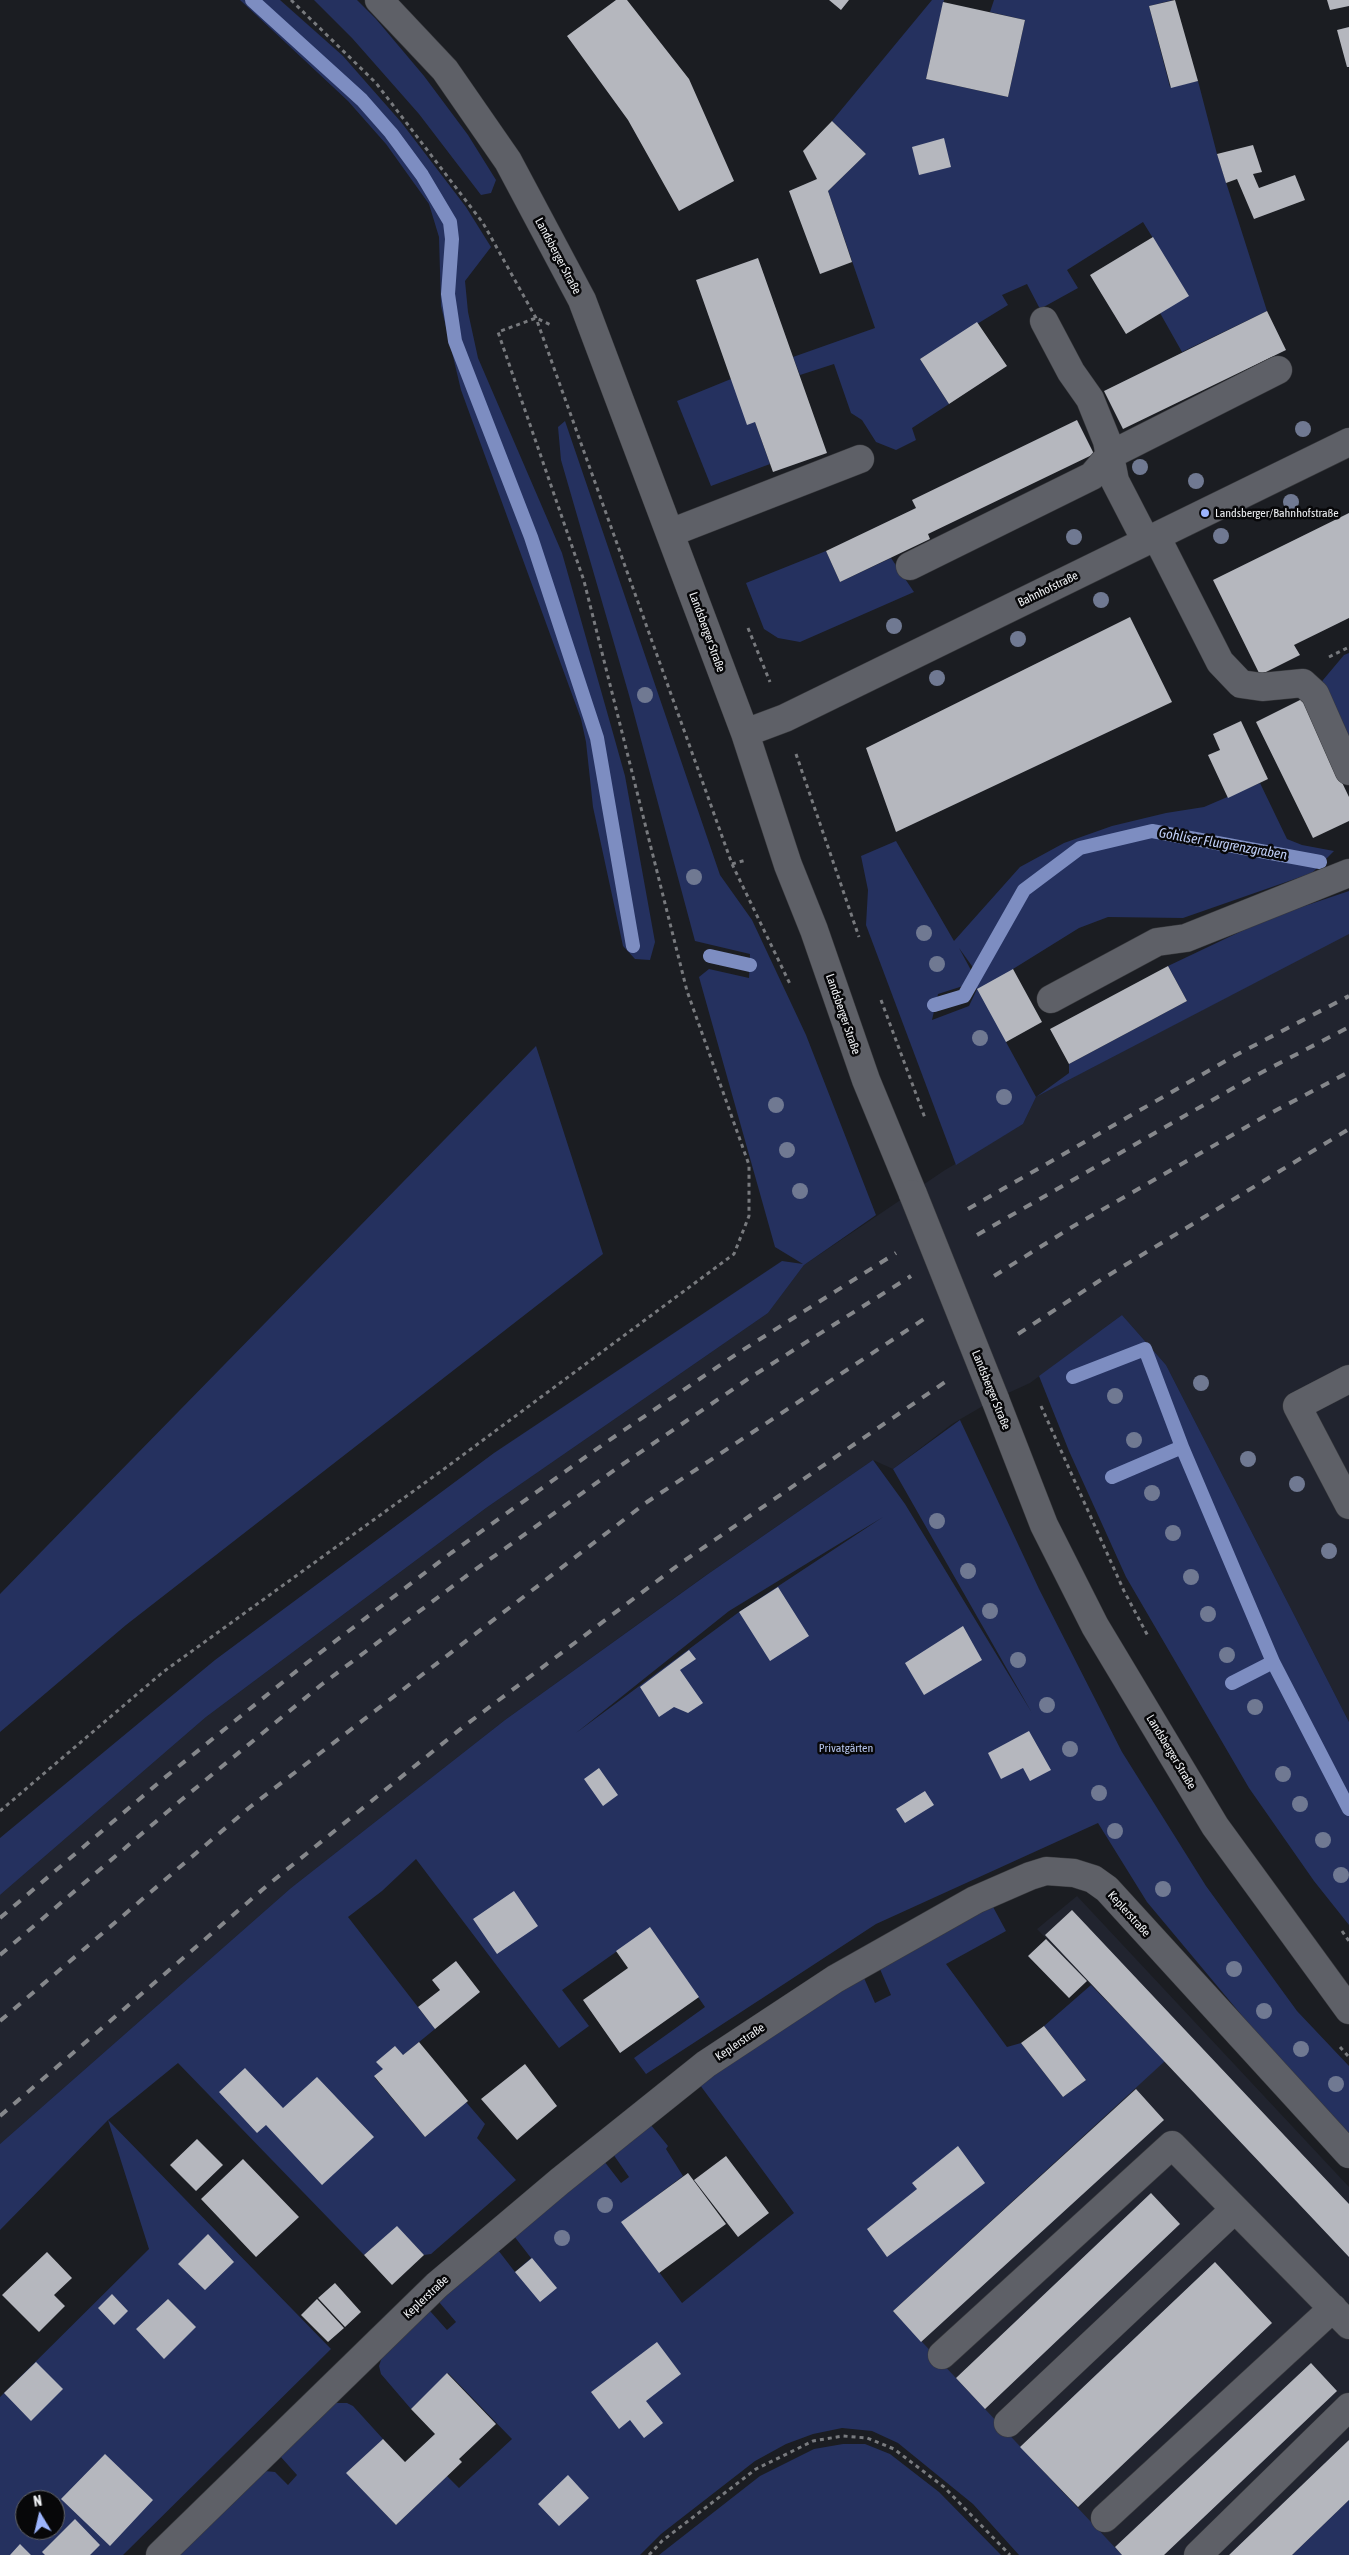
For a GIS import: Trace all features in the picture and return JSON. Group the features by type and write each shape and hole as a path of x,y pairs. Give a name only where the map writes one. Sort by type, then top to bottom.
{"street":[{"name":"Landsberger Straße","path":"379,0 445,70 508,161 582,300 745,733 788,865 814,930 866,1080 995,1398 1044,1525 1095,1626 1215,1826 1349,2010"},
{"path":"1044,321 1072,372 1090,399 1107,441 1115,482 1151,539 1220,662 1241,684 1262,687 1303,683 1315,694 1349,771"},
{"path":"910,566 1092,476 1110,455 1278,370"},
{"name":"Bahnhofstraße","path":"745,733 785,718 1349,442"},
{"path":"670,533 860,459"},
{"path":"1050,999 1157,942 1186,938 1349,873"},
{"path":"1349,1379 1297,1406 1349,1505"},
{"name":"Keplerstraße","path":"160,2555 437,2285 560,2181 706,2064 835,1979 975,1900 1030,1876 1046,1871 1074,1873 1093,1879 1107,1889 1349,2154"},
{"path":"942,2355 1172,2145 1341,2316 1106,2518"},
{"path":"1008,2423 1235,2208"},
{"path":"1198,2555 1349,2407"}],"path":[{"path":"291,0 376,83 483,224 536,318 732,864"},
{"path":"0,1811 163,1672 444,1469 734,1254 750,1216 749,1165 687,991 584,581 498,332 536,318"},
{"path":"1039,1401 1124,1591 1152,1643"},
{"path":"1339,1928 1349,1941"},
{"path":"649,2555 662,2542 756,2469 813,2441 842,2436 867,2438 894,2449 944,2487 1010,2555"}],"shaded area":[{"path":"1349,933 1349,1722 1166,1365 1122,1315 1030,1383 995,1399 952,1424 893,1469 873,1460 702,1578 505,1720 291,1888 0,2144 0,1895 206,1717 486,1508 768,1313 804,1265 945,1170 1023,1124 1036,1097"},
{"path":"1077,1896 1349,2187 1349,2524 1317,2555 1089,2555 877,2295 893,2310 1164,2061 1037,1929"}],"green space":[{"path":"240,0 280,0 343,56 401,122 466,207 491,247 465,281 468,312 478,358 562,553 625,776 655,942 650,960 635,959 623,946 593,807 586,742 581,719 461,390 441,306 439,237 429,204 386,144 348,101"},
{"path":"314,0 357,0 376,19 424,76 468,135 496,180 491,193 481,195 419,114 352,38"},
{"path":"932,0 944,0 926,79 1008,97 1025,20 990,12 994,0 1173,0 1149,6 1170,87 1198,81 1217,154 1267,311 1182,352 1160,313 1188,295 1143,222 1067,270 1078,288 1040,309 1027,284 1002,295 1008,305 920,359 949,404 912,428 916,440 896,450 876,442 862,420 851,413 834,364 800,375 793,357 875,328 828,191 866,154 832,121"},
{"path":"731,379 755,422 770,464 711,486 677,401"},
{"path":"565,421 720,875 752,920 806,1035 876,1215 804,1265 768,1313 486,1508 206,1717 0,1895 0,1838 215,1660 494,1453 782,1261 803,1264 775,1247 699,977 709,969 749,978 750,954 695,941 629,695 561,460 558,427"},
{"path":"826,551 840,582 891,558 914,592 800,642 778,638 764,629 746,583"},
{"path":"1349,653 1349,753 1318,686 1344,655"},
{"path":"1260,783 1287,839 1302,845 1334,851 1312,873 1183,918 1108,917 1079,928 1013,969 1006,1042 1036,1097 1023,1124 956,1165 866,925 868,890 861,856 896,841 954,941 1020,867 1064,843 1112,826 1166,813 1204,807","holes":["959,948 977,973 977,989 969,1006 932,1020 938,994 963,986 972,972"]},
{"path":"1349,891 1349,934 1036,1097 1069,1073 1069,1064 1187,1001 1168,966 1269,918"},
{"path":"536,1046 603,1254 126,1625 0,1732 0,1594"},
{"path":"1122,1315 1166,1365 1349,1722 1349,1925 1314,1881 1249,1788 1126,1577 1069,1451 1039,1376"},
{"name":"Privatgärten","path":"960,1420 1039,1589 1122,1752 1206,1886 1297,2011 1349,2066 1349,2133 1310,2097 1147,1902 1098,1823 876,1924 646,2074 634,2058 705,2007 650,1928 562,1990 589,2026 559,2048 416,1859 382,1891 348,1917 435,2029 375,2078 425,2137 466,2102 485,2124 477,2138 516,2180 431,2254 424,2255 397,2227 364,2255 178,2063 108,2120 0,2230 0,2144 291,1888 505,1720 708,1574 873,1460 905,1504 1032,1713 893,1469","holes":["883,1517 739,1612 576,1733 729,1611"]},
{"path":"992,1905 1006,1931 946,1964 1007,2047 1021,2043 1063,2097 1086,2080 1044,2026 1091,1985 1165,2061 893,2311 1122,2555 1019,2555 973,2504 898,2443 872,2431 842,2428 813,2434 786,2444 755,2461 661,2534 640,2555 178,2555 265,2471 275,2472 288,2485 297,2475 280,2456 335,2403 347,2403 353,2406 383,2439 347,2473 396,2525 447,2476 459,2488 512,2439 448,2373 411,2409 381,2374 379,2366 382,2357 430,2311 447,2330 456,2322 439,2302 498,2250 515,2272 531,2258 514,2236 604,2161 621,2183 629,2177 613,2154 650,2124 668,2146 666,2149 683,2176 622,2222 682,2303 794,2213 700,2085 804,2013 864,1978 875,2003 891,1995 880,1969"},
{"path":"108,2120 331,2349 123,2555 0,2555 0,2397 149,2249"},
{"path":"843,2444 865,2444 890,2454 939,2492 1001,2555 659,2555 760,2476 814,2449"},
{"path":"1349,2500 1349,2555 1292,2555"}],"building":[{"path":"616,0 627,0 689,79 734,181 679,211 628,120 567,36"},
{"path":"829,0 849,0 841,10"},
{"path":"1175,0 1198,81 1171,88 1149,6"},
{"path":"1327,0 1349,0 1349,6 1330,10"},
{"path":"943,2 1025,20 1008,97 926,79"},
{"path":"1349,27 1349,67 1347,67 1337,30"},
{"path":"832,121 866,154 828,191 852,262 820,274 789,191 817,179 803,151"},
{"path":"944,138 951,167 919,175 912,147"},
{"path":"1253,145 1262,172 1253,174 1259,188 1295,175 1305,200 1254,219 1237,179 1226,183 1217,154"},
{"path":"1153,237 1189,296 1126,334 1090,275"},
{"path":"758,258 827,453 773,472 755,422 747,425 696,280"},
{"path":"1267,311 1286,350 1123,429 1104,391"},
{"path":"977,322 1007,366 949,404 920,359"},
{"path":"1077,420 1094,454 928,534 930,539 840,582 826,551 916,508 912,500"},
{"path":"1349,513 1349,618 1294,645 1300,655 1260,675 1213,580"},
{"path":"1130,617 1172,702 896,832 866,748"},
{"path":"1302,699 1349,797 1349,821 1313,838 1256,722"},
{"path":"1241,721 1268,779 1228,798 1208,755 1220,750 1213,734"},
{"path":"1168,966 1187,1001 1069,1064 1050,1029"},
{"path":"1013,969 1042,1022 1006,1042 977,989"},
{"path":"778,1587 809,1636 770,1661 739,1612"},
{"path":"963,1626 982,1660 924,1695 905,1663"},
{"path":"689,1650 696,1659 680,1670 703,1703 688,1713 674,1707 659,1717 640,1687"},
{"path":"1029,1731 1051,1770 1030,1781 1023,1768 1001,1779 988,1753"},
{"path":"599,1768 618,1795 603,1806 584,1779"},
{"path":"925,1791 934,1805 905,1823 896,1809"},
{"path":"514,1891 538,1926 497,1954 473,1919"},
{"path":"1072,1910 1349,2204 1349,2257 1045,1935"},
{"path":"650,1927 699,1997 620,2053 583,2000 628,1968 616,1951"},
{"path":"1046,1939 1087,1981 1069,1998 1028,1956"},
{"path":"456,1961 480,1992 435,2029 418,2007 440,1990 432,1980"},
{"path":"1044,2026 1086,2080 1063,2097 1021,2043"},
{"path":"419,2042 468,2101 425,2137 374,2076 383,2069 376,2062 395,2046 403,2055"},
{"path":"525,2064 557,2106 517,2140 481,2099"},
{"path":"245,2068 283,2108 317,2077 374,2137 322,2185 266,2125 257,2133 219,2092"},
{"path":"1136,2089 1164,2120 921,2342 893,2311"},
{"path":"197,2139 223,2165 196,2191 170,2165"},
{"path":"958,2146 985,2183 887,2257 867,2229 917,2189 912,2183"},
{"path":"726,2156 769,2213 738,2237 694,2180"},
{"path":"243,2159 299,2217 256,2257 201,2199"},
{"path":"688,2173 726,2224 659,2273 621,2222"},
{"path":"1151,2193 1180,2224 985,2409 956,2378"},
{"path":"397,2226 424,2255 392,2285 364,2255"},
{"path":"208,2234 234,2262 205,2290 178,2264"},
{"path":"47,2252 72,2278 54,2295 65,2306 39,2332 2,2295"},
{"path":"532,2258 557,2288 540,2302 515,2272"},
{"path":"1215,2262 1272,2323 1078,2507 1020,2447"},
{"path":"335,2283 361,2312 345,2327 318,2298"},
{"path":"112,2294 128,2311 114,2325 98,2308"},
{"path":"168,2299 196,2327 164,2359 136,2329"},
{"path":"317,2299 344,2328 328,2342 301,2315"},
{"path":"657,2342 681,2374 646,2401 663,2423 644,2438 630,2420 619,2429 591,2392"},
{"path":"36,2362 63,2389 31,2421 4,2393"},
{"path":"1311,2363 1337,2391 1164,2555 1122,2555 1115,2547"},
{"path":"447,2373 496,2424 459,2459 462,2462 396,2525 346,2473 383,2439 405,2462 435,2434 411,2409"},
{"path":"1349,2440 1349,2500 1292,2555 1229,2555"},
{"path":"105,2454 153,2500 110,2546 65,2503 65,2495"},
{"path":"568,2475 589,2498 559,2526 538,2504"},
{"path":"75,2519 100,2545 90,2555 45,2555 42,2552 54,2540 65,2540 65,2529"},
{"path":"20,2544 31,2555 10,2555"}],"waterway":[{"path":"252,0 362,100 391,133 422,175 450,222 452,239 448,294 455,341 531,537 597,738 633,946"},
{"name":"Gohliser Flurgrenzgraben","path":"934,1005 964,996 1024,890 1080,848 1152,831 1320,862"},
{"name":"Gohliser Flurgrenzgraben","path":"710,956 750,965"},
{"path":"1073,1377 1145,1349 1182,1447 1273,1662 1349,1809"},
{"path":"1112,1477 1182,1447"},
{"path":"1232,1683 1273,1662"}],"railway":[{"path":"968,1209 1236,1055 1349,996"},
{"path":"977,1235 1249,1079 1349,1027"},
{"path":"994,1276 1072,1227 1267,1115 1349,1072"},
{"path":"1018,1334 1099,1281 1349,1129"},
{"path":"0,1918 163,1779 304,1665 451,1553 608,1441 738,1353 896,1253"},
{"path":"0,1955 180,1801 321,1685 465,1577 623,1464 751,1377 911,1276"},
{"path":"0,2021 250,1807 647,1502 927,1317"},
{"path":"0,2116 269,1884 463,1727 681,1563 951,1378"}],"place":[{"name":"Landsberger/Bahnhofstraße","path":"1205,513"}]}
